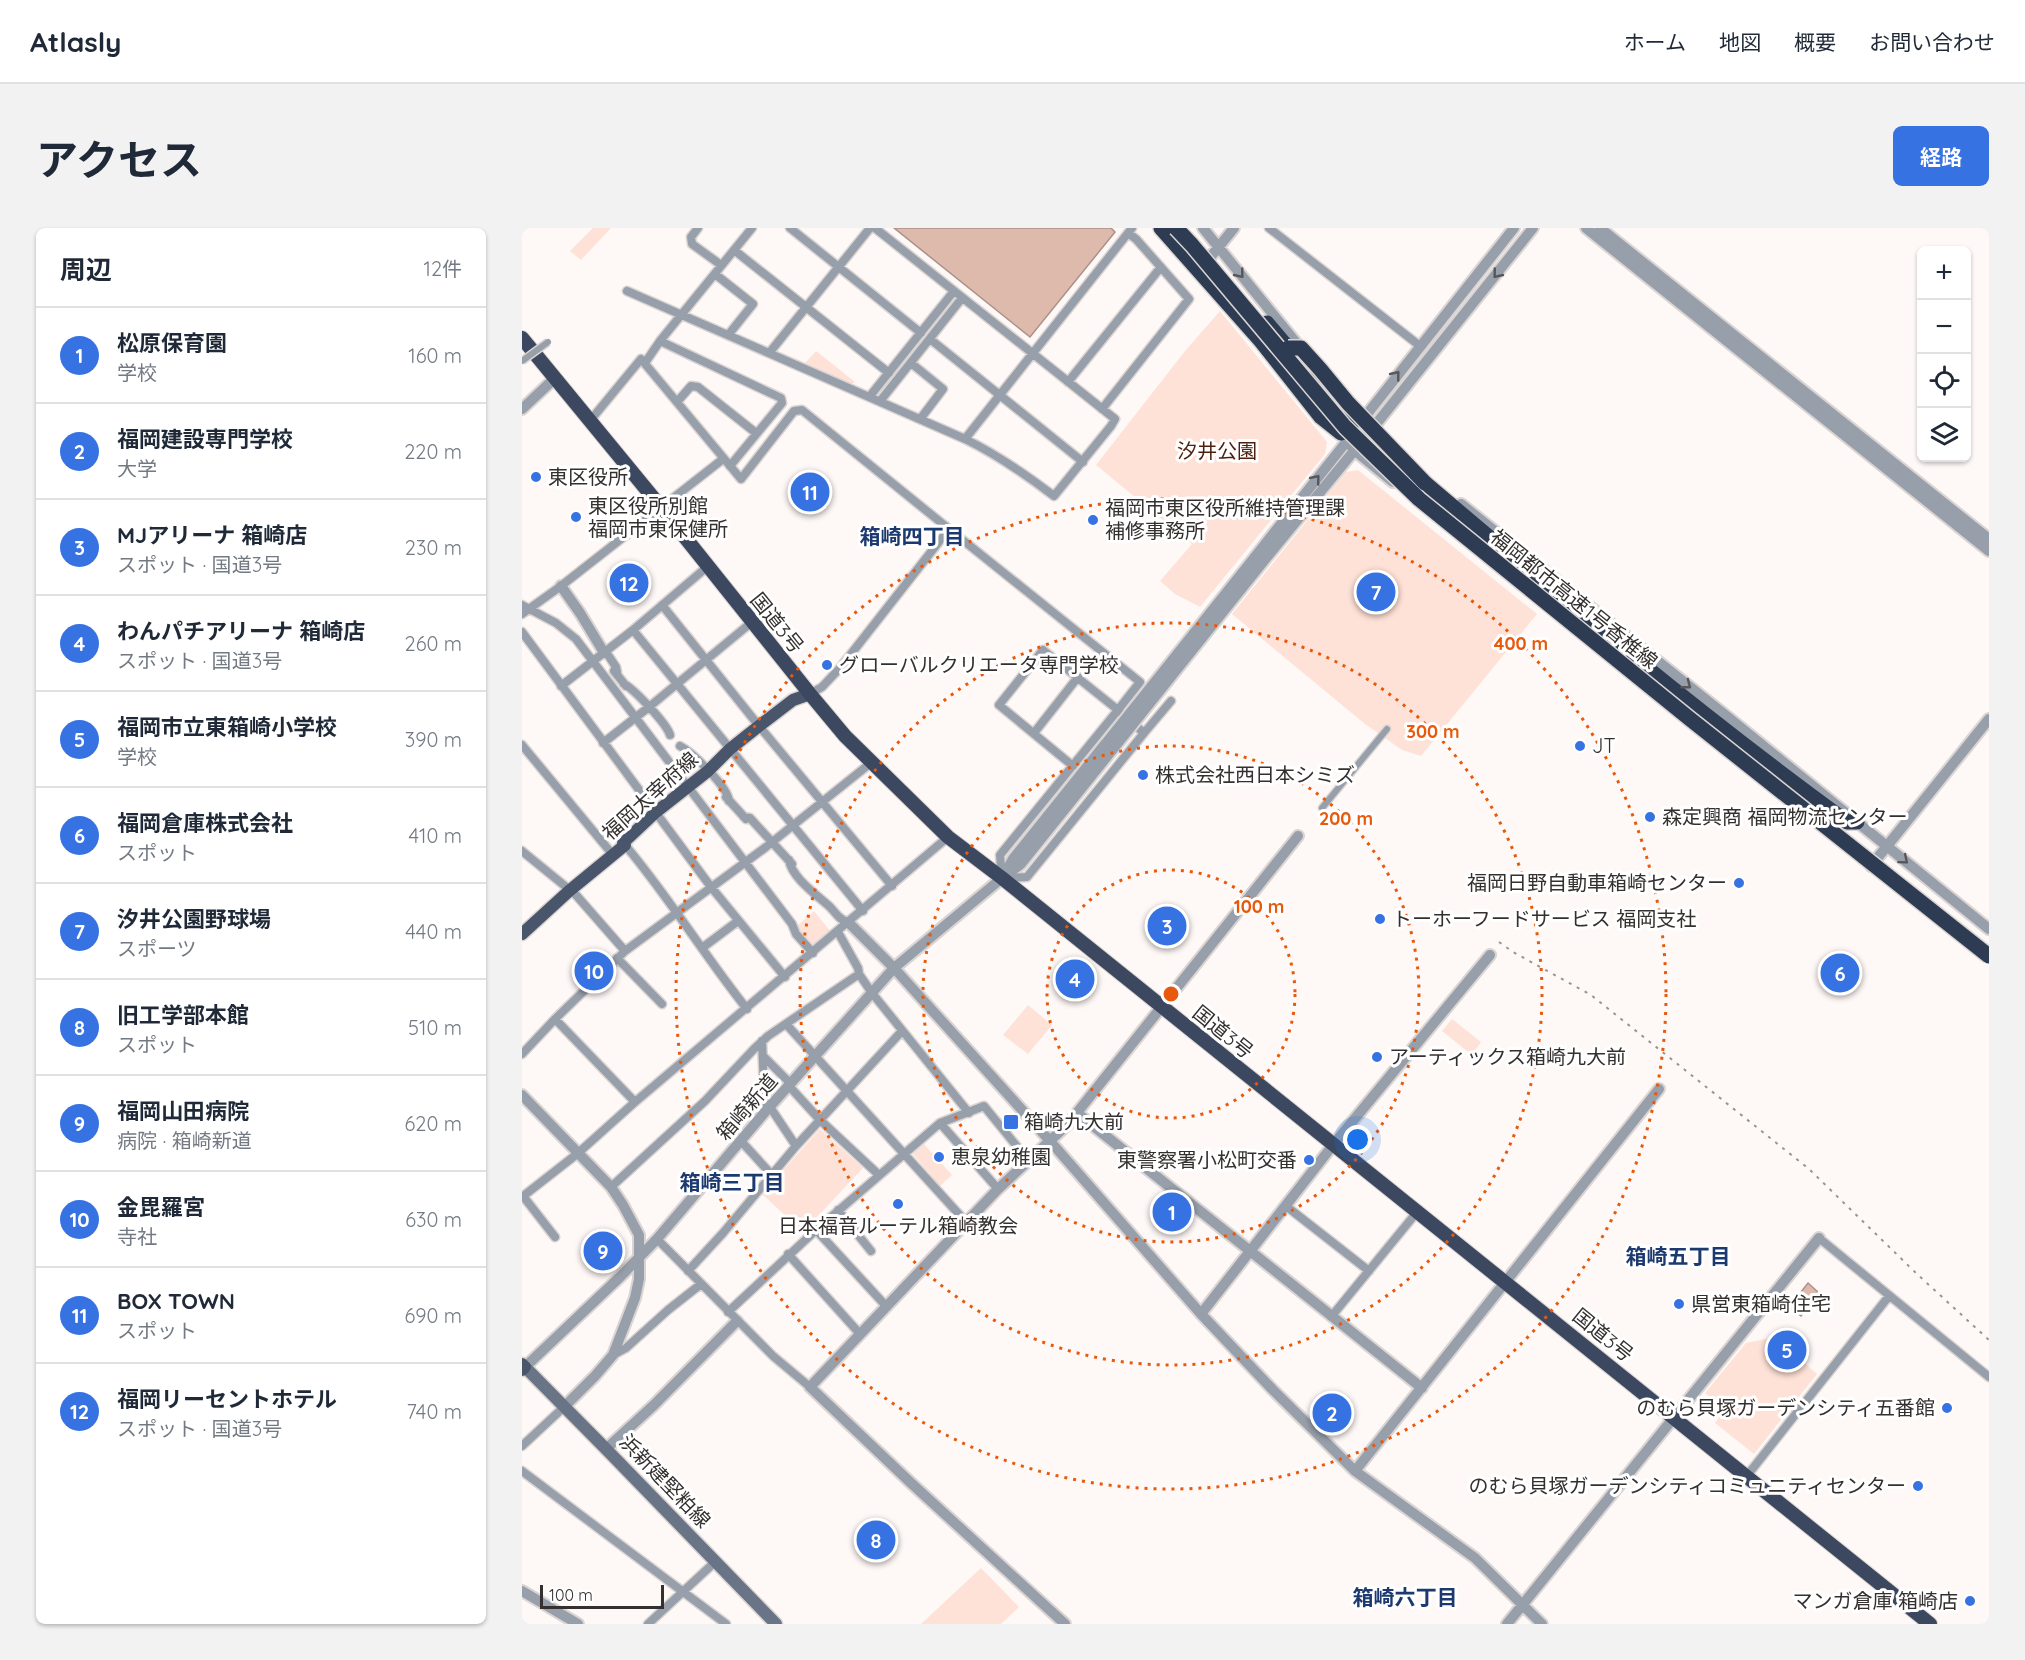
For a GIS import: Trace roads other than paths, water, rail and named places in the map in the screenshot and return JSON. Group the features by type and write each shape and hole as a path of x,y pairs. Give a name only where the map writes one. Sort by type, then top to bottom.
{"highway":[{"path":"1161,228 1261,341 1322,417 1347,441"},
{"name":"福岡都市高速1号香椎線","path":"1176,228 1345,427 1419,499 1690,719 1989,956"},
{"name":"福岡都市高速1号香椎線","path":"1186,228 1352,423 1389,463 1457,528 1989,956"},
{"name":"国道3号","path":"522,338 845,736 948,837 1930,1624"},
{"path":"1288,348 1301,348 1347,403 1425,483 1617,644 1736,740 1847,822 1857,822"}],"main road":[{"name":"福岡太宰府線","path":"522,934 569,891 625,845 623,843 656,812 708,771 730,749 793,700 810,694"},
{"name":"浜新建堅粕線","path":"523,1367 776,1624"}],"street":[{"path":"698,228 691,237 692,244 721,266"},
{"path":"790,228 921,333"},
{"path":"771,352 870,228"},
{"path":"627,291 683,313 965,439 994,453 1019,469 1054,496 1115,419 875,228"},
{"path":"1176,228 1208,260 1323,398 1347,441 1453,532 1797,804 1871,866 1989,956"},
{"path":"1203,228 1335,394 1360,422 1989,928"},
{"path":"1208,260 1234,228"},
{"path":"1269,228 1420,346"},
{"path":"1347,441 1514,228"},
{"path":"1347,441 1369,430 1381,418 1533,228"},
{"path":"1586,228 1989,550"},
{"path":"1600,228 1989,539"},
{"path":"645,363 660,341 734,250 747,230"},
{"path":"965,439 1130,231 1189,299 1102,409"},
{"path":"734,250 889,373"},
{"path":"1068,382 1161,267"},
{"path":"715,274 753,304 729,334"},
{"path":"870,396 954,291"},
{"path":"881,400 962,298"},
{"path":"930,339 1083,462"},
{"path":"660,341 781,398 782,403 730,466"},
{"path":"522,361 548,342"},
{"path":"590,422 641,359 741,479 794,411 802,410 1140,682 1000,855 1002,878 1027,877 1171,701"},
{"path":"911,363 943,390 921,418"},
{"path":"522,409 555,378"},
{"path":"676,402 691,386 698,387 756,434"},
{"name":"箱崎新道","path":"523,1367 657,1239 894,968 1021,864 1109,746 1258,560 1347,441"},
{"path":"525,609 561,586 660,506 723,459"},
{"path":"810,694 822,687 840,668 949,529"},
{"path":"561,686 633,630 707,567"},
{"path":"561,586 603,651 606,652 624,684 631,688 668,727 670,735 680,746 688,749 708,771 720,785 729,801 789,860 797,870 798,876 814,895 830,906 843,921 848,922 894,968 1050,1141 1201,1314 1286,1404 1355,1471 1463,1547 1503,1583 1542,1624"},
{"path":"662,605 892,886"},
{"path":"525,609 556,622 576,639 792,924 795,934 813,953"},
{"path":"603,743 752,622"},
{"path":"633,630 863,911"},
{"path":"522,632 711,887 785,977"},
{"path":"1073,766 999,705 1043,650 1144,733"},
{"path":"1034,733 1078,677"},
{"path":"1871,866 1989,719"},
{"path":"1322,808 1386,729"},
{"path":"522,745 613,855"},
{"path":"522,1054 625,951 745,863 872,762"},
{"path":"810,1387 998,1189 1077,1113 1298,836"},
{"path":"555,1237 523,1197 578,1154 635,1102 948,837"},
{"path":"625,845 652,877 720,975 747,1009"},
{"path":"522,852 576,895 625,951"},
{"path":"702,948 738,921"},
{"path":"838,932 859,974 872,993 969,1113"},
{"path":"1201,1314 1333,1145 1490,955"},
{"path":"617,958 662,1004"},
{"path":"611,1187 705,1101 762,1041 859,974"},
{"path":"555,1019 635,1102"},
{"path":"786,1024 966,1222"},
{"path":"688,1271 723,1233 771,1174 902,1031"},
{"path":"762,1041 768,1110 796,1146"},
{"path":"762,1056 820,1120 879,1175"},
{"path":"1355,1471 1659,1089"},
{"path":"522,1095 611,1187 639,1234 639,1279 635,1298 613,1355 595,1376 522,1446"},
{"path":"728,1312 788,1254 940,1123 984,1106 1028,1160"},
{"path":"1077,1113 1422,1388"},
{"path":"940,1123 998,1189"},
{"path":"741,1141 771,1174"},
{"path":"1286,1206 1369,1271"},
{"path":"838,1210 871,1251"},
{"path":"1331,1317 1417,1212"},
{"path":"816,1230 886,1306"},
{"path":"1507,1624 1819,1238 1989,1377"},
{"path":"657,1239 778,1361 810,1387 911,1484 1065,1624"},
{"path":"788,1254 860,1334"},
{"path":"613,1355 626,1348 701,1284"},
{"path":"1746,1478 1889,1296"},
{"path":"606,1449 737,1321"},
{"path":"522,1471 726,1624"},
{"path":"648,1624 715,1562"},
{"path":"522,1591 578,1624"}],"railway":[{"path":"1499,942 1591,995 1809,1169 1989,1340"}],"place":[{"name":"東区役所","path":"536,477"},
{"name":"BOX TOWN","path":"810,492"},
{"name":"東区役所別館 福岡市東保健所","path":"576,517"},
{"name":"福岡市東区役所維持管理課 補修事務所","path":"1093,520"},
{"name":"福岡リーセントホテル","path":"629,583"},
{"name":"汐井公園野球場","path":"1376,592"},
{"name":"グローバルクリエータ専門学校","path":"827,665"},
{"name":"JT","path":"1580,746"},
{"name":"株式会社西日本シミズ","path":"1143,775"},
{"name":"森定興商 福岡物流センター","path":"1650,817"},
{"name":"福岡日野自動車箱崎センター","path":"1739,883"},
{"name":"トーホーフードサービス 福岡支社","path":"1380,919"},
{"name":"MJアリーナ 箱崎店","path":"1167,926"},
{"name":"金毘羅宮","path":"594,971"},
{"name":"福岡倉庫株式会社","path":"1840,973"},
{"name":"わんパチアリーナ 箱崎店","path":"1075,979"},
{"name":"アーティックス箱崎九大前","path":"1377,1057"},
{"name":"箱崎九大前","path":"1011,1122"},
{"name":"恵泉幼稚園","path":"939,1157"},
{"name":"東警察署小松町交番","path":"1309,1160"},
{"name":"日本福音ルーテル箱崎教会","path":"898,1204"},
{"name":"松原保育園","path":"1172,1212"},
{"name":"福岡山田病院","path":"603,1251"},
{"name":"県営東箱崎住宅","path":"1679,1304"},
{"name":"福岡市立東箱崎小学校","path":"1787,1350"},
{"name":"のむら貝塚ガーデンシティ五番館","path":"1947,1408"},
{"name":"福岡建設専門学校","path":"1332,1413"},
{"name":"のむら貝塚ガーデンシティコミュニティセンター","path":"1918,1486"},
{"name":"旧工学部本館","path":"876,1540"},
{"name":"マンガ倉庫 箱崎店","path":"1970,1601"}],"district":[{"name":"箱崎四丁目","path":"912,537"},
{"name":"箱崎三丁目","path":"732,1183"},
{"name":"箱崎五丁目","path":"1678,1257"},
{"name":"箱崎六丁目","path":"1405,1598"}],"park label":[{"name":"汐井公園","path":"1217,451"}]}
